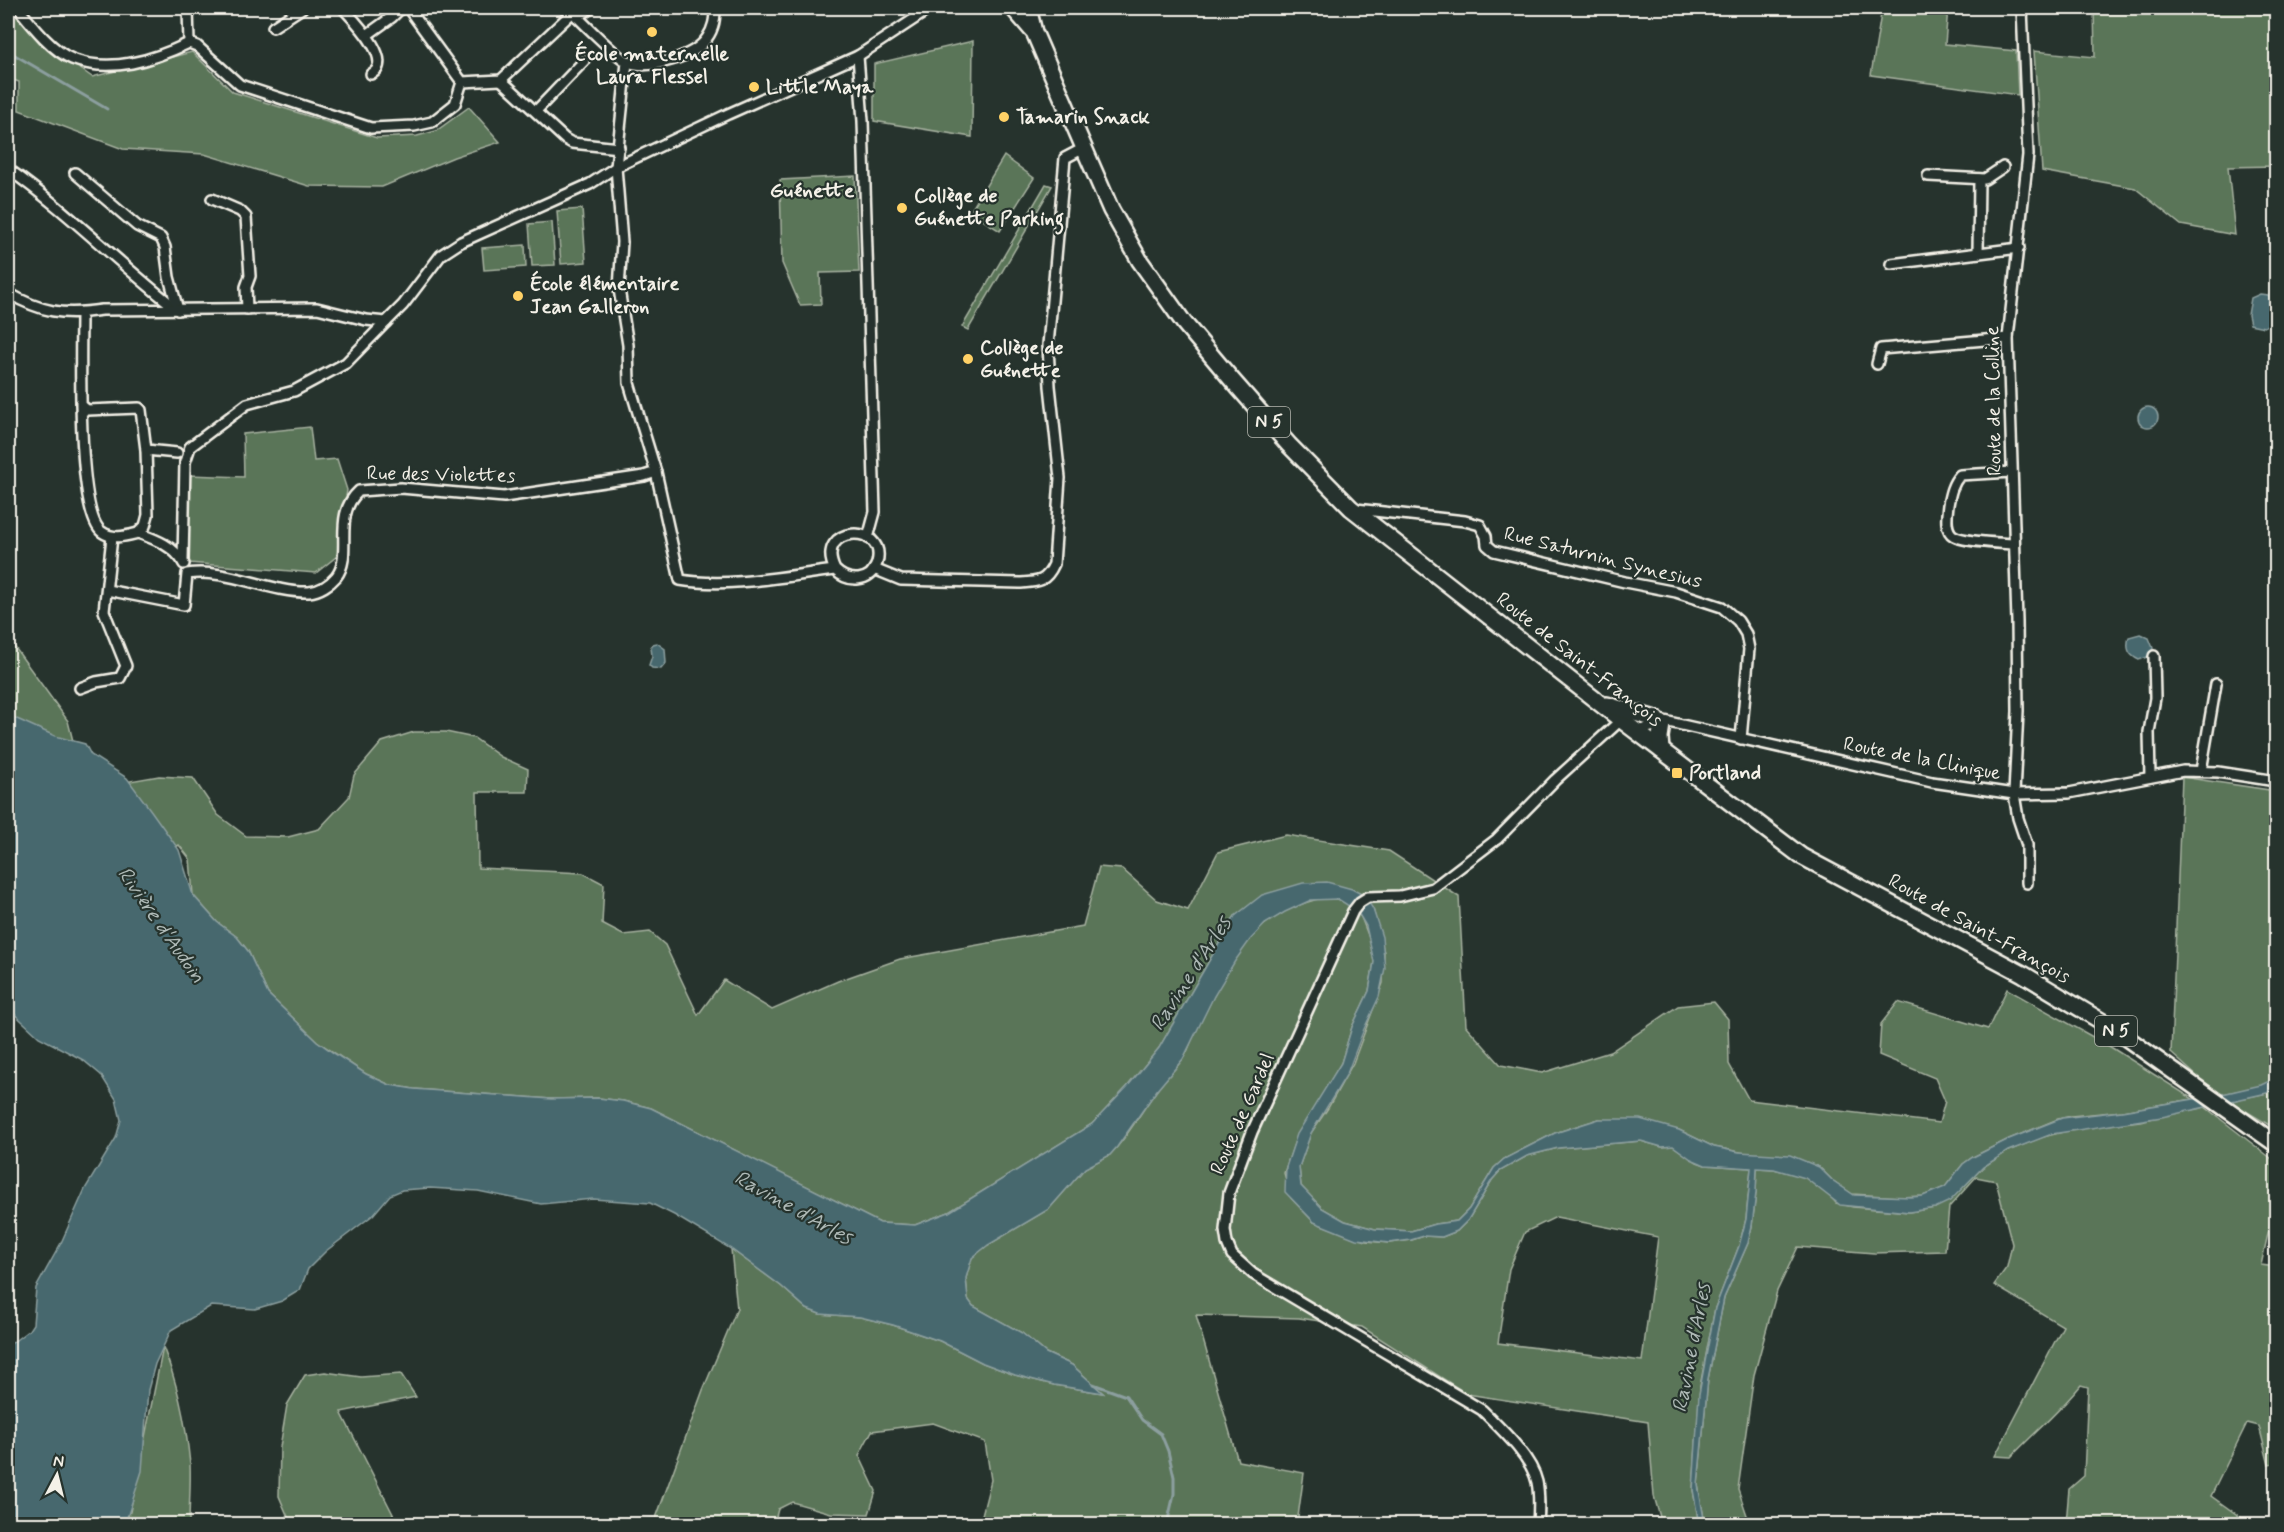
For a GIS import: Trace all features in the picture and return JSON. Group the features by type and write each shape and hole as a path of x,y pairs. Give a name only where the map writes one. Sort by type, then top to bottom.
{"main road":[{"name":"Route de Saint-François","path":"1013,8 1034,32"},
{"name":"Route de Saint-François","path":"1028,8 1034,32 1084,148 1112,210 1140,261 1168,302 1289,445 1351,508 1600,704 1801,856 2033,980 2111,1027 2275,1142"},
{"path":"1600,704 1663,722 1659,736 1661,750"}],"street":[{"path":"18,8 38,33 70,58 102,67 131,63 164,54 189,43 197,46 240,85 371,128 414,126 432,122 455,104 462,82"},
{"path":"188,8 189,43"},
{"path":"273,27 302,8"},
{"path":"343,8 367,35 378,57 380,66 378,71 371,74"},
{"path":"367,35 401,8"},
{"path":"408,8 462,82"},
{"path":"462,82 501,80 573,12 591,8"},
{"path":"573,12 627,62 656,65 697,50 707,39 715,23 715,8"},
{"path":"107,590 184,605 187,574 183,561 185,462 190,447 247,404 294,391 346,363 404,305 441,255 461,242 590,184 616,167 858,56 931,8"},
{"name":"Route de la Colline","path":"2022,8 2028,155 2008,338 2018,711 2014,794 2026,845 2027,883"},
{"path":"858,56 863,121 875,512 868,538"},
{"path":"536,111 584,61"},
{"path":"627,62 616,167 622,242 619,289 628,345 629,383 656,472 680,580 699,583 731,581 835,570"},
{"path":"501,80 565,140 619,148"},
{"path":"874,569 901,580 1020,583 1038,582 1049,576 1054,564 1060,478 1048,345 1065,158 1084,148"},
{"path":"1928,176 1985,179 2003,167"},
{"path":"8,169 38,191 178,310"},
{"path":"75,173 137,226 161,238 165,247 169,277 178,310"},
{"path":"1978,254 1979,179"},
{"path":"212,199 246,217 250,276 246,287 247,309"},
{"path":"1891,264 2019,248"},
{"path":"8,293 44,310 81,313 102,310 317,308 366,320 386,322"},
{"path":"81,313 79,366 81,405 88,500 92,518 101,532 112,537 138,533 155,539 174,551 183,561"},
{"path":"1876,364 1881,349 2008,338"},
{"path":"81,405 87,410 139,408 141,410 146,450 148,515 145,526 138,533"},
{"path":"146,450 177,453"},
{"name":"Rue des Violettes","path":"187,574 233,576 282,588 311,592 330,585 341,570 347,505 359,491 401,488 504,497 644,476 656,472"},
{"path":"2012,472 1960,475 1950,495 1946,519 1949,530 1954,536 2014,544"},
{"name":"Rue Saturnin Synesius","path":"1351,508 1465,521 1480,525 1486,536 1487,545 1494,551 1676,592 1722,607 1738,621 1746,634 1749,649 1741,739"},
{"path":"857,533 868,538 878,554 874,569 869,575 855,580 847,579 835,570 831,556 836,542 849,534 857,533"},
{"path":"80,688 96,682 120,678 126,666 104,611 112,537"},
{"path":"2150,777 2149,732 2155,698 2154,656"},
{"path":"2201,771 2216,684"},
{"name":"Route de la Clinique","path":"1629,726 1663,722 1932,782 2014,794 2069,793 2183,771 2201,771 2277,781"},
{"name":"Route de Gardel","path":"1538,1524 1540,1502 1537,1479 1511,1440 1482,1410 1253,1274 1232,1255 1225,1230 1229,1193 1252,1132 1299,1034 1353,911 1360,902 1368,897 1400,896 1433,888 1497,839 1556,780 1629,726"}],"green space":[{"path":"8,8 13,8 34,36 92,77 192,52 233,92 377,138 417,136 436,131 469,107 500,142 454,157 382,187 309,186 204,154 123,149 19,110 19,82 8,78"},
{"path":"1882,8 1948,8 1945,44 2016,51 2018,95 1871,75"},
{"path":"2094,8 2276,8 2276,166 2228,167 2235,235 2181,225 2135,188 2042,171 2034,51 2095,57"},
{"path":"973,41 972,137 874,121 874,64"},
{"path":"1004,156 1034,178 1000,231 970,212"},
{"path":"855,176 859,272 820,273 821,304 800,305 782,263 780,180"},
{"path":"1046,184 1052,186 968,330 962,327"},
{"path":"582,209 586,262 561,264 557,211"},
{"path":"552,222 555,265 532,266 529,224"},
{"path":"525,245 526,267 484,270 482,248"},
{"path":"310,427 314,461 337,459 347,490 337,556 316,573 188,563 189,475 244,477 243,434"},
{"path":"8,638 68,721 74,745 8,716"},
{"path":"414,732 446,732 474,738 501,757 528,769 527,792 477,792 478,868 583,873 604,884 602,924 623,935 650,932 665,945 698,1015 724,980 772,1010 838,981 900,959 1083,926 1099,867 1122,869 1157,900 1188,910 1218,852 1286,835 1389,851 1459,897 1466,1026 1501,1065 1542,1073 1610,1052 1678,1006 1714,1002 1728,1019 1729,1064 1749,1100 1939,1123 1945,1101 1935,1078 1879,1055 1881,1024 1898,1002 1988,1029 2007,989 2109,1046 2193,1099 2058,1119 1973,1157 1963,1164 1945,1187 1923,1196 1900,1197 1852,1194 1832,1180 1819,1167 1714,1147 1679,1130 1599,1119 1555,1133 1504,1159 1494,1168 1469,1209 1457,1221 1411,1231 1375,1229 1345,1221 1322,1208 1301,1186 1299,1167 1311,1133 1353,1063 1383,983 1384,952 1373,909 1352,889 1235,916 1159,1048 1092,1124 949,1212 915,1225 880,1223 651,1108 598,1098 551,1099 414,1089 390,1085 366,1074 317,1041 268,994 248,951 237,937 217,922 193,895 190,859 179,845 167,852 140,813 130,781 159,776 193,778 218,815 246,836 288,837 319,829 349,797 354,775 382,742"},
{"path":"2182,777 2276,791 2276,1078 2261,1086 2218,1095 2171,1053"},
{"path":"1338,899 1361,917 1371,943 1374,962 1369,991 1352,1027 1341,1063 1295,1141 1284,1173 1291,1198 1314,1222 1366,1241 1389,1243 1424,1236 1442,1237 1457,1231 1468,1220 1500,1171 1527,1156 1558,1148 1641,1141 1662,1147 1673,1146 1705,1165 1751,1168 1746,1219 1739,1246 1715,1308 1700,1386 1693,1490 1699,1524 1662,1524 1654,1496 1648,1422 1467,1394 1362,1327 1299,1318 1196,1315 1238,1461 1304,1473 1297,1524 974,1524 981,1519 991,1480 985,1442 933,1423 872,1431 859,1455 876,1491 869,1514 831,1513 792,1502 778,1509 774,1524 589,1524 656,1518 703,1390 737,1309 731,1249 781,1286 807,1309 820,1314 860,1317 893,1325 940,1341 983,1363 1015,1375 1054,1385 1103,1393 1072,1365 1046,1353 1022,1333 973,1306 968,1299 966,1278 972,1257 1049,1209 1085,1168 1110,1155 1186,1054 1218,988 1244,946 1270,920 1292,908 1315,900","holes":["1556,1217 1658,1237 1642,1361 1498,1343 1509,1269 1525,1232"]},
{"path":"2276,1087 2276,1129 2229,1101 2267,1093"},
{"path":"2205,1107 2276,1162 2276,1209 2272,1216 2261,1265 2276,1267 2276,1463 2269,1465 2259,1426 2247,1423 2211,1496 2243,1519 2246,1524 2066,1524 2069,1489 2084,1476 2088,1387 2081,1385 2011,1457 1995,1456 2063,1326 1994,1285 2007,1267 2012,1244 1996,1181 1976,1177 1949,1207 1945,1251 1874,1253 1798,1247 1777,1291 1754,1375 1738,1489 1750,1524 1705,1524 1698,1485 1708,1379 1724,1298 1748,1243 1752,1226 1757,1168 1774,1169 1805,1177 1836,1203 1853,1207 1909,1212 1935,1208 1964,1186 1983,1167 2008,1151 2043,1137 2075,1129 2140,1121"},
{"path":"163,1347 181,1404 186,1434 190,1464 189,1524 123,1524 130,1512"},
{"path":"325,1372 361,1377 401,1374 416,1397 341,1412 398,1524 291,1524 279,1496 280,1447 287,1405 305,1375"}],"water":[{"path":"2260,294 2268,295 2274,300 2276,309 2272,323 2264,327 2250,324 2248,315 2251,298"},
{"path":"2148,407 2155,410 2158,417 2155,424 2148,427 2141,424 2138,417 2141,410"},
{"path":"2140,634 2149,638 2153,648 2150,656 2139,660 2130,653 2128,645 2129,637"},
{"path":"657,643 665,649 666,663 661,669 652,668 649,665 652,656 651,647"},
{"path":"8,715 55,736 85,744 91,755 127,778 179,850 193,895 217,922 237,937 248,951 268,994 317,1041 366,1074 390,1085 414,1089 551,1099 598,1098 651,1108 880,1223 915,1225 949,1212 1092,1124 1159,1048 1235,916 1262,895 1303,883 1327,882 1352,889 1365,896 1373,909 1382,937 1385,968 1379,997 1347,1074 1311,1133 1299,1167 1301,1186 1322,1208 1345,1221 1375,1229 1411,1231 1457,1221 1469,1209 1494,1168 1504,1159 1555,1133 1599,1119 1640,1119 1679,1130 1714,1147 1739,1152 1790,1155 1819,1167 1832,1180 1854,1195 1911,1197 1923,1196 1945,1187 1963,1164 1973,1157 2009,1139 2062,1118 2122,1111 2218,1095 2261,1085 2276,1078 2276,1087 2267,1093 2162,1117 2052,1134 2008,1151 1983,1167 1950,1201 1935,1208 1909,1212 1840,1205 1805,1178 1774,1169 1757,1168 1752,1226 1748,1243 1724,1298 1708,1379 1698,1485 1705,1524 1699,1524 1693,1490 1699,1394 1715,1308 1739,1246 1746,1219 1751,1168 1705,1165 1691,1159 1673,1146 1662,1147 1641,1141 1558,1148 1527,1156 1500,1171 1468,1220 1457,1231 1442,1237 1424,1236 1389,1243 1356,1239 1314,1222 1285,1192 1286,1167 1297,1134 1341,1063 1352,1027 1369,991 1374,962 1366,926 1357,911 1338,899 1311,900 1265,924 1250,940 1214,996 1183,1059 1157,1090 1110,1155 1085,1168 1049,1209 988,1245 972,1258 966,1278 968,1299 973,1306 1022,1333 1046,1353 1072,1365 1103,1393 1054,1385 1015,1375 983,1363 940,1341 893,1325 860,1317 820,1314 807,1309 781,1286 731,1249 650,1203 593,1199 541,1204 478,1191 430,1188 402,1190 390,1195 373,1215 326,1251 308,1269 300,1290 282,1301 255,1309 211,1306 171,1330 155,1364 148,1390 142,1471 125,1524 8,1524 8,1346 29,1330 33,1324 36,1288 61,1243 85,1189 116,1138 121,1120 116,1099 101,1075 83,1060 39,1037 8,1008"}],"waterway":[{"path":"8,51 107,109"},
{"path":"1093,1384 1126,1396 1142,1420 1161,1434 1174,1477 1174,1494 1167,1524"}],"place":[{"name":"École maternelle Laura Flessel","path":"652,32"},
{"name":"Little Maya","path":"754,87"},
{"name":"Tamarin Snack","path":"1004,117"},
{"name":"Collège de Guénette Parking","path":"902,208"},
{"name":"École élémentaire Jean Galleron","path":"518,296"},
{"name":"Collège de Guénette","path":"968,359"},
{"name":"Portland","path":"1677,773"}],"district":[{"name":"Guénette","path":"812,191"}],"water label":[{"name":"Rivière d'Audoin","path":"161,925"},
{"name":"Ravine d'Arles","path":"1191,974"},
{"name":"Ravine d'Arles","path":"793,1208"},
{"name":"Ravine d'Arles","path":"1692,1348"}]}
